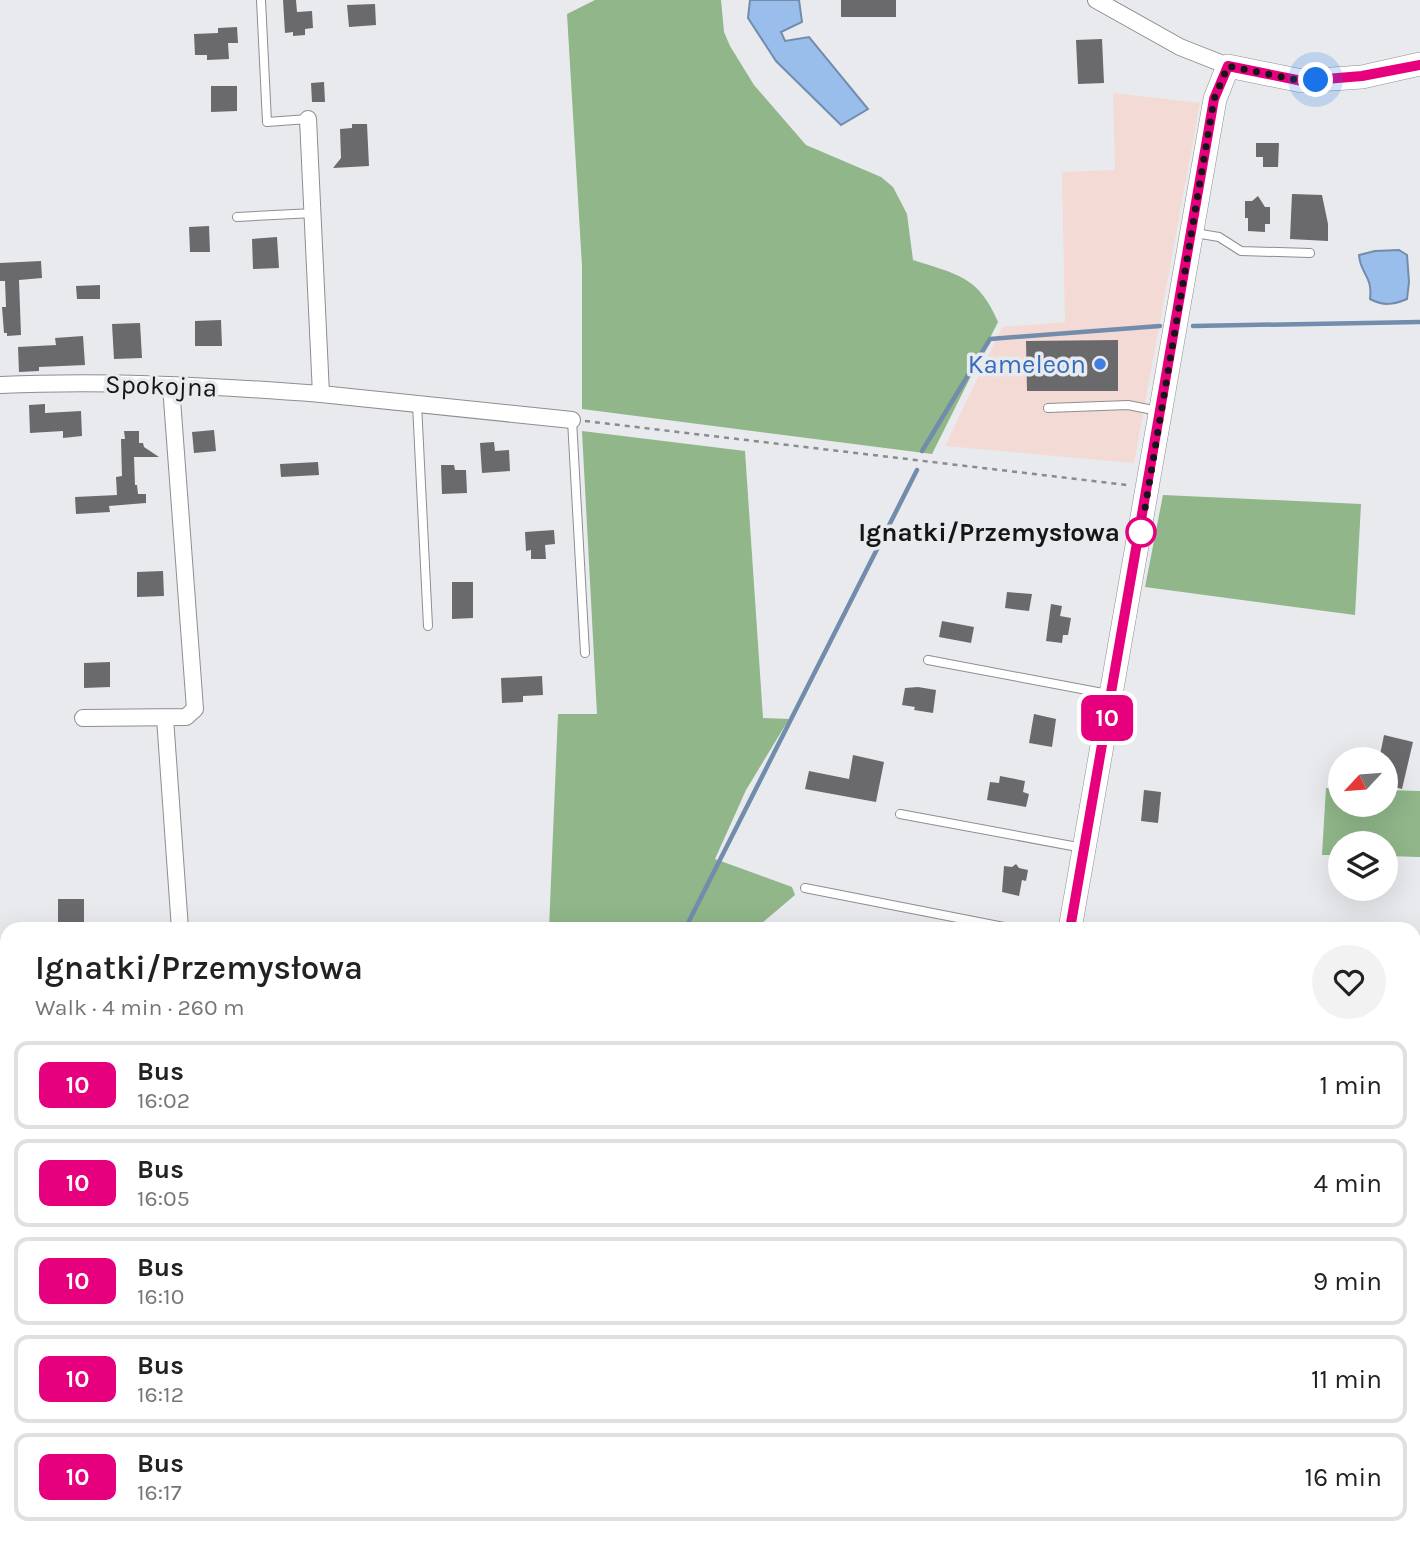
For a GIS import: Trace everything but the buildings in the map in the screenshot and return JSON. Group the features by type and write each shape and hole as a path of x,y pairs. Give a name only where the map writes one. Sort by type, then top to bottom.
{"street":[{"path":"1096,0 1180,47 1228,66 1302,81 1362,76 1420,64"},
{"path":"1071,922 1214,99 1228,66"},
{"path":"308,119 321,394"},
{"name":"Spokojna","path":"0,385 63,382 321,394 572,419"},
{"path":"83,718 186,717 195,709 171,386"},
{"path":"165,718 180,922"}],"lane":[{"path":"261,0 267,121 308,119"},
{"path":"237,217 314,213"},
{"path":"1192,233 1219,237 1241,251 1310,253"},
{"path":"417,404 428,626"},
{"path":"1048,408 1128,405 1161,411"},
{"path":"572,419 585,653"},
{"path":"928,660 1111,695"},
{"path":"900,814 1084,848"},
{"path":"804,888 978,922"}],"path":[{"path":"572,419 1148,488"}],"shaded area":[{"path":"1113,93 1200,103 1134,463 945,446 1002,327 1065,322 1062,172 1115,170"}],"green space":[{"path":"595,0 721,0 724,32 730,46 754,85 806,145 881,177 893,187 907,214 913,260 965,279 983,295 998,322 932,454 582,409 582,266 567,14"},
{"path":"582,431 745,451 763,718 789,719 746,790 715,859 792,887 795,895 763,922 549,922 558,714 597,714"},
{"path":"1163,495 1361,504 1355,615 1145,587"},
{"path":"1326,788 1328,817 1398,817 1398,790 1420,791 1420,857 1398,856 1398,831 1328,831 1328,855 1322,855"}],"water":[{"path":"750,0 799,0 802,22 781,32 785,41 809,37 868,109 841,125 776,61 748,18"},
{"path":"1399,250 1407,255 1407,299 1388,304 1370,299 1370,285 1359,255"}],"waterway":[{"path":"1193,326 1420,322"},
{"path":"922,451 990,339 1160,326"},
{"path":"689,922 917,470"}],"bus line":[{"name":"10","path":"1071,922 1214,99 1228,66 1302,81 1362,76 1420,65"}],"place":[{"name":"Kameleon","path":"1100,364"},
{"name":"Ignatki/Przemysłowa","path":"1141,532"}],"route":[{"path":"1141,532 1214,99 1228,66 1302,81 1316,80"}]}
